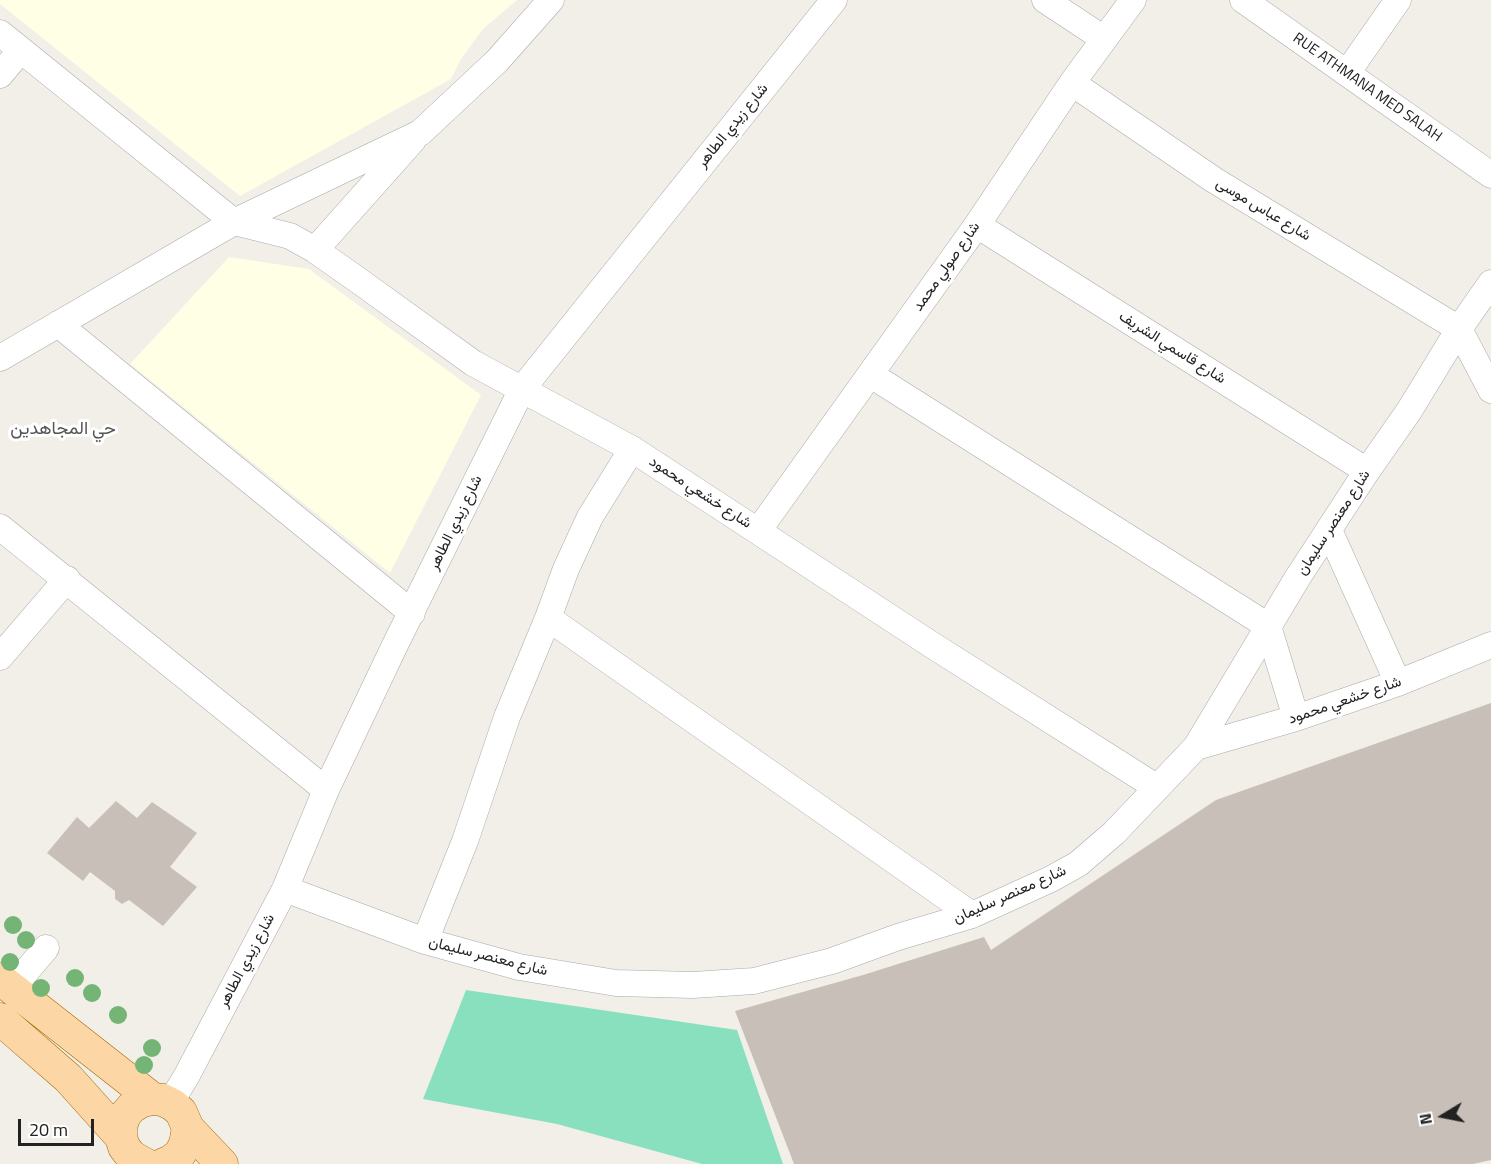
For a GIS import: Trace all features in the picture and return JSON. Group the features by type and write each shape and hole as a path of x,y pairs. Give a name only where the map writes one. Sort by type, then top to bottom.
{"main road":[{"path":"6,983 162,1101 181,1112 188,1128 222,1164"},
{"path":"0,1019 68,1078 131,1155"},
{"path":"131,1155 121,1126 125,1115 142,1101 162,1101"},
{"path":"164,1164 180,1154 185,1144 188,1128"}],"street":[{"path":"315,250 420,133 496,61 550,0"},
{"name":"شارع زيدي الطاهر","path":"162,1101 285,889 326,790 522,389 834,0"},
{"path":"1045,0 1104,39"},
{"name":"شارع صولي محمد","path":"758,531 977,225 1071,83 1133,0"},
{"path":"1347,73 1398,0"},
{"name":"RUE ATHMANA MED SALAH","path":"1260,5 1347,73 1491,175"},
{"path":"0,33 234,222"},
{"path":"0,75 21,50"},
{"name":"شارع عباس موسى","path":"1071,83 1214,180 1459,329"},
{"path":"0,358 234,222 420,133"},
{"name":"شارع خشعي محمود","path":"234,222 290,236 315,250 473,363 632,449 932,645 1156,787"},
{"name":"شارع قاسمي الشريف","path":"977,225 1367,471"},
{"name":"شارع معنصر سليمان","path":"285,889 425,941 519,967 616,983 693,985 754,981 832,961 898,937 972,915 1051,879 1078,864 1114,833 1196,747 1268,626 1329,530 1459,329 1491,284"},
{"path":"58,324 412,613"},
{"path":"1459,329 1491,390"},
{"path":"871,375 1268,626 1296,718"},
{"path":"425,941 465,842 507,717 566,568 590,517 632,449"},
{"path":"0,527 326,790"},
{"path":"1329,530 1398,683"},
{"path":"0,657 66,579"},
{"path":"548,618 972,915"},
{"name":"شارع خشعي محمود","path":"1196,747 1296,718 1398,683 1491,645"},
{"path":"6,983 46,948"}],"shaded area":[{"path":"0,0 517,0 483,29 461,59 451,79 240,196 0,4"},
{"path":"229,257 309,269 481,395 390,573 130,364"}],"green space":[{"path":"466,990 737,1030 783,1164 702,1164 557,1124 423,1099"}],"building":[{"path":"1491,703 1491,1160 1473,1164 794,1164 735,1011 863,975 984,937 991,950 1216,800"},
{"path":"116,801 137,818 152,802 197,833 170,867 197,887 163,926 129,900 122,904 115,899 115,891 90,872 83,881 47,853 77,817 89,828"}],"district":[{"name":"حي المجاهدين","path":"63,430"}]}
